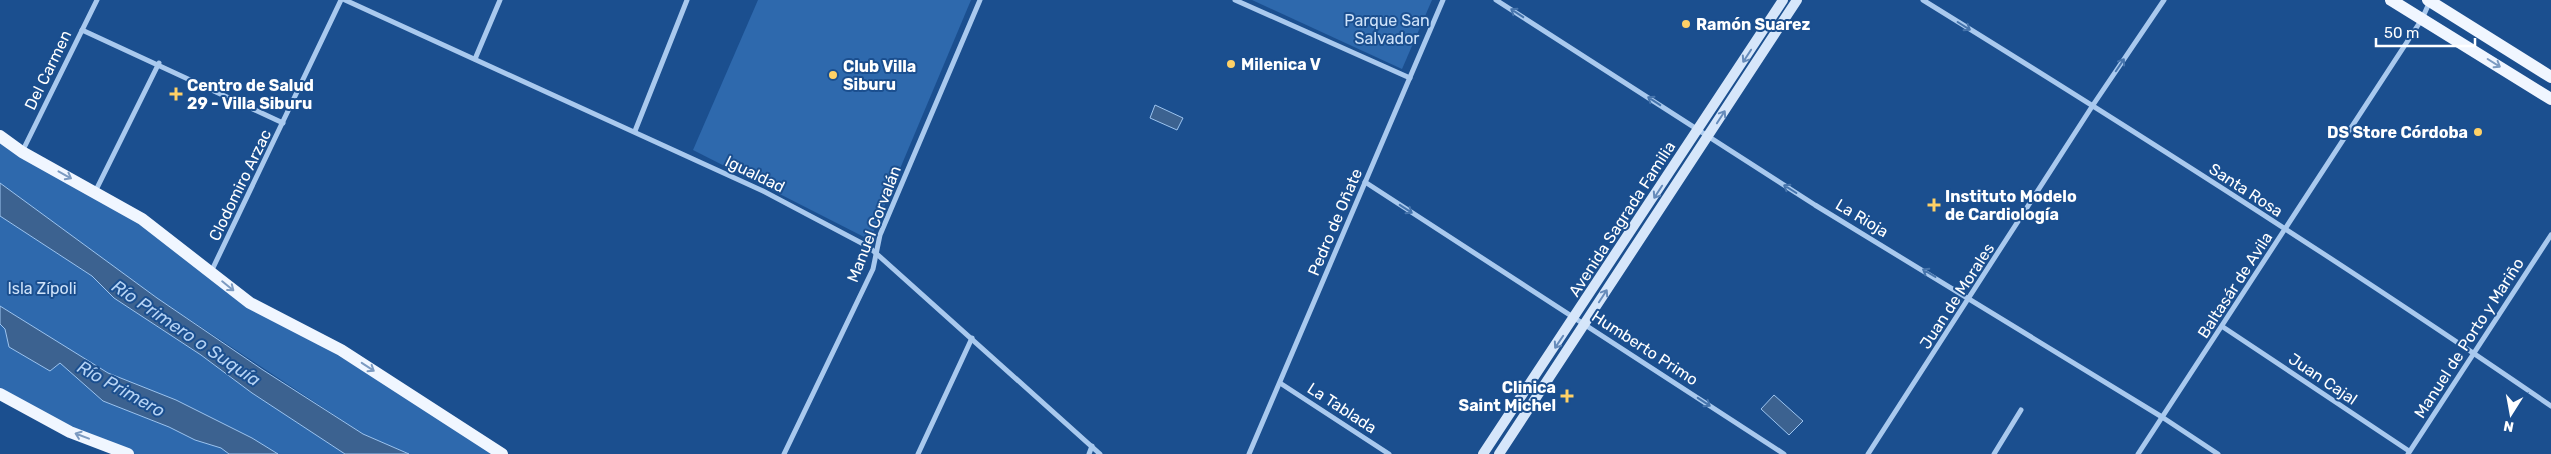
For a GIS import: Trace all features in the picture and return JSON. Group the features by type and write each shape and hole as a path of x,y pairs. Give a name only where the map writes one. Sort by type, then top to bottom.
{"main road":[{"name":"Avenida Sagrada Familia","path":"1483,454 1699,130 1783,0"},
{"name":"Avenida Sagrada Familia","path":"1499,454 1797,0"},
{"path":"2391,0 2551,99"},
{"path":"2429,0 2551,77"},
{"path":"0,136 22,152 142,219 250,303 341,350 502,454"},
{"path":"0,394 70,432 128,454"}],"street":[{"name":"Del Carmen","path":"22,152 97,0"},
{"name":"Igualdad","path":"343,0 635,131 762,191 876,252 1100,454"},
{"name":"Clodomiro Arzac","path":"211,272 343,0"},
{"path":"474,59 500,0"},
{"path":"635,131 687,0"},
{"name":"Manuel Corvalán","path":"784,454 872,269 880,235 980,0"},
{"path":"1235,0 1410,78"},
{"name":"Pedro de Oñate","path":"1249,454 1443,0"},
{"name":"La Rioja","path":"1496,0 1815,205 1971,298 2218,454"},
{"name":"Santa Rosa","path":"1923,0 2093,105 2474,353 2551,406"},
{"name":"Juan de Morales","path":"1868,454 1971,298 2093,105 2164,0"},
{"name":"Baltasár de Avila","path":"2138,454 2286,231 2422,19 2429,0"},
{"path":"82,30 284,122"},
{"path":"95,192 158,64"},
{"name":"Humberto Primo","path":"1366,182 1784,454"},
{"name":"Manuel de Porto y Mariño","path":"2409,453 2551,235"},
{"name":"Juan Cajal","path":"2223,327 2409,453"},
{"path":"918,454 972,338"},
{"name":"La Tablada","path":"1280,383 1390,454"},
{"path":"1994,454 2021,410"},
{"path":"1089,454 1092,446"}],"green space":[{"name":"Club Villa Siburu","path":"758,0 971,0 870,240 693,150"},
{"name":"Parque San Salvador","path":"1252,0 1432,0 1402,69"},
{"path":"0,136 95,192 266,312 502,454 409,454 363,434 157,298 0,183"},
{"name":"Isla Zípoli","path":"0,216 92,276 114,298 345,454 278,454 252,438 176,400 108,373 0,306"},
{"path":"0,324 5,329 9,347 50,371 60,362 103,401 169,427 195,440 221,448 229,454 128,454 0,394"}],"water":[{"path":"1155,105 1183,118 1177,130 1150,118"},
{"name":"Río Primero o Suquía","path":"0,183 157,298 263,370 363,434 409,454 345,454 252,393 201,355 114,298 92,276 0,216"},
{"name":"Río Primero","path":"0,306 108,373 176,400 252,438 278,454 229,454 221,448 195,440 169,427 103,401 60,363 50,371 9,347 5,329 0,324"},
{"path":"1774,395 1803,421 1789,435 1761,409"}],"place":[{"name":"Ramón Suarez","path":"1686,24"},
{"name":"Milenica V","path":"1231,64"},
{"name":"Club Villa Siburu","path":"833,75"},
{"name":"Centro de Salud 29 - Villa Siburu","path":"176,94"},
{"name":"DS Store Córdoba","path":"2478,132"},
{"name":"Instituto Modelo de Cardiología","path":"1934,205"},
{"name":"Clinica Saint Michel","path":"1567,396"}]}
